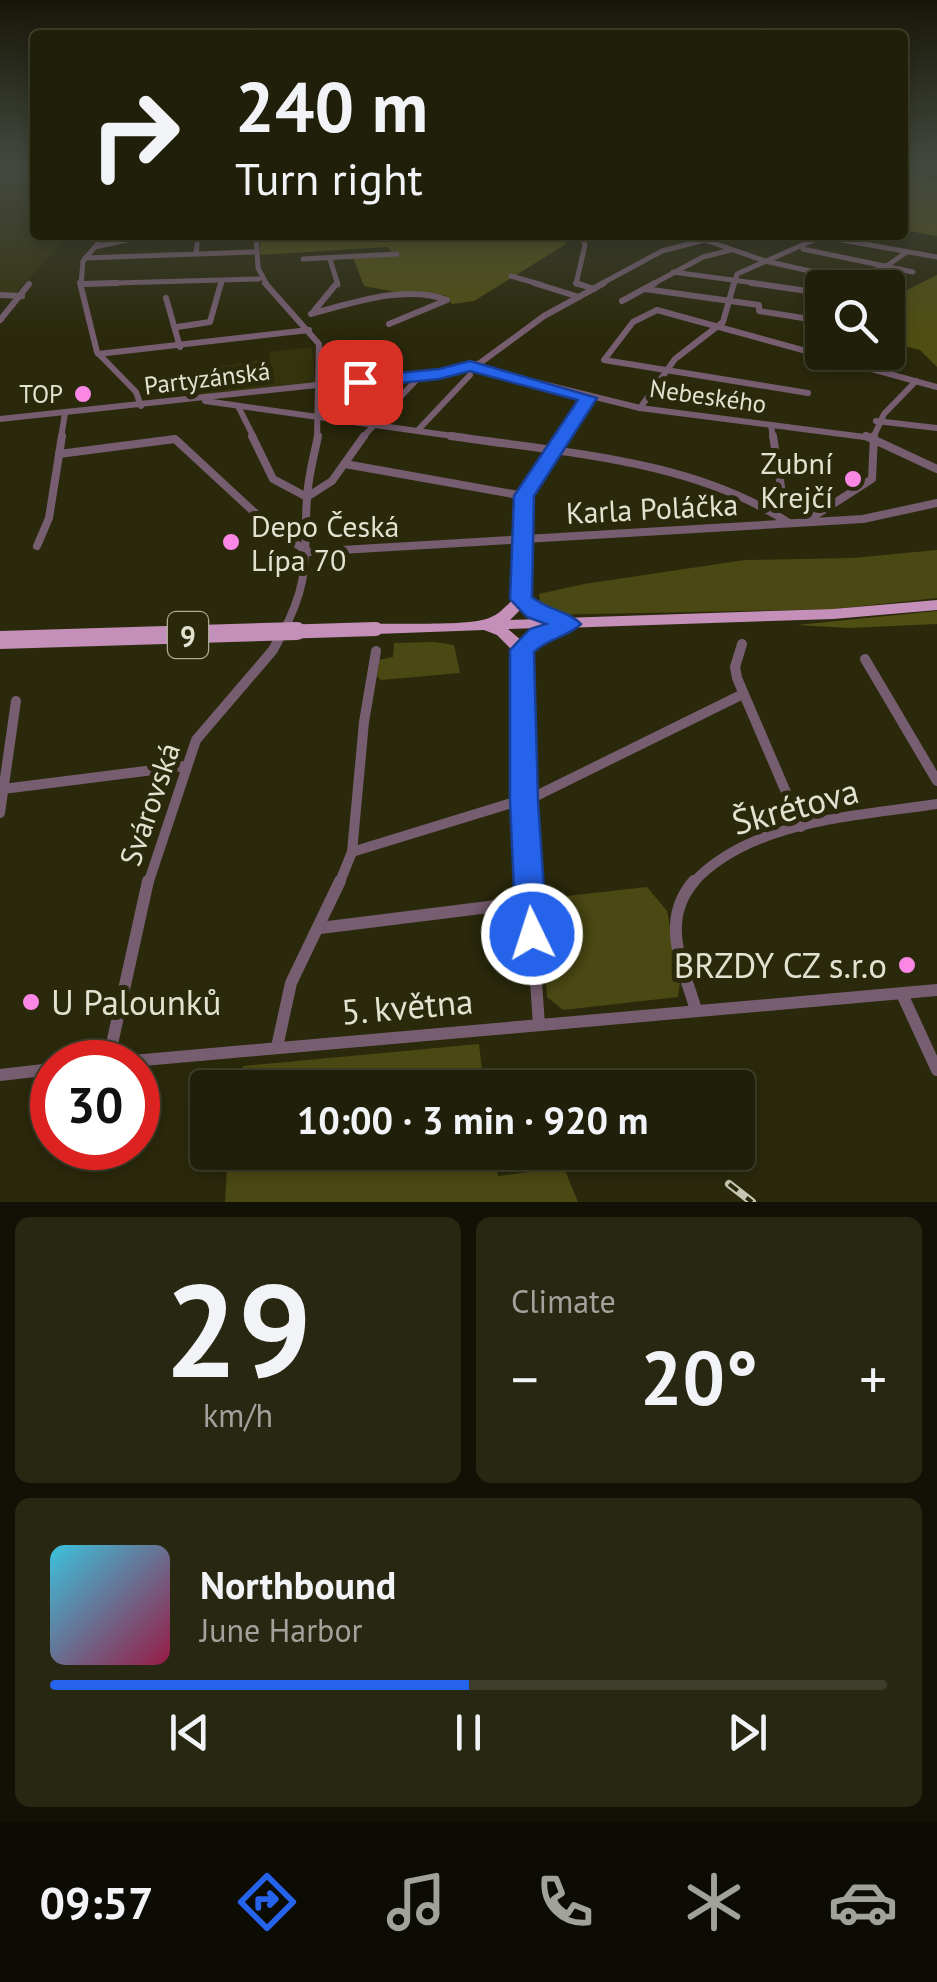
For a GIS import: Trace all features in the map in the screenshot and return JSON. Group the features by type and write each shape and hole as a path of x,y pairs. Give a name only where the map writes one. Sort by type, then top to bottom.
{"main road":[{"path":"486,626 508,615 521,599 535,612 569,624"},
{"name":"9","path":"0,640 569,624 833,614 937,605"},
{"path":"486,626 502,632 522,650 538,634 569,624"}],"street":[{"path":"100,240 85,258 81,284 98,354 139,396 141,406"},
{"path":"92,247 130,240"},
{"path":"134,256 140,240"},
{"path":"196,254 197,240"},
{"path":"255,240 252,252 259,280 310,330"},
{"path":"582,240 585,246 576,284 594,290"},
{"path":"419,429 470,370 579,297 662,251 706,240 811,270"},
{"path":"640,408 660,372 685,346 723,322 733,281 742,272 817,240"},
{"path":"845,240 937,257"},
{"path":"905,240 907,252"},
{"path":"111,257 113,243"},
{"path":"800,249 913,272"},
{"path":"622,301 703,257 731,250"},
{"path":"85,258 252,252"},
{"path":"875,270 907,252"},
{"path":"304,259 397,254"},
{"path":"311,314 338,286 330,258"},
{"path":"673,272 805,292"},
{"path":"511,276 579,297"},
{"path":"177,327 210,322 222,280"},
{"path":"81,284 259,280"},
{"path":"0,320 29,284"},
{"path":"646,289 758,305 758,311 805,318"},
{"path":"298,319 374,300 432,294 447,300 388,324"},
{"path":"0,296 22,296"},
{"path":"166,298 180,347"},
{"path":"805,350 657,310 648,312 604,360 808,394"},
{"path":"98,354 310,330"},
{"name":"Svárovská","path":"113,1040 151,868 185,766 196,740 256,673 288,628 306,576 306,496 320,385 319,344 310,330"},
{"name":"Partyzánská","path":"0,419 470,370"},
{"name":"Nebeského","path":"470,370 640,408 871,441 937,469"},
{"path":"879,370 937,386"},
{"path":"238,406 273,479 306,496 332,481 374,422 419,376"},
{"path":"806,522 872,479 871,441 876,421 916,380"},
{"path":"521,599 524,496 589,398"},
{"path":"200,400 419,429 716,482 764,504 789,523"},
{"path":"37,546 49,518 64,413"},
{"path":"876,421 937,428"},
{"path":"764,504 782,493 771,425"},
{"path":"59,454 175,439 267,524 308,552"},
{"path":"345,464 524,496"},
{"name":"Karla Poláčka","path":"308,552 863,520 937,503"},
{"path":"742,644 735,667 801,827"},
{"path":"522,650 524,801 539,1025"},
{"path":"277,1048 291,983 320,928 352,852 364,722 376,651"},
{"path":"865,659 937,782"},
{"path":"352,852 524,801 744,694"},
{"path":"0,813 16,702"},
{"path":"4,790 185,766"},
{"name":"Škrétova","path":"696,1010 674,928 680,898 700,871 731,851 801,827 937,804"},
{"path":"320,928 529,902"},
{"name":"5. května","path":"160,1058 937,990"},
{"path":"902,994 937,1070"},
{"path":"0,1075 30,1072"}],"shaded area":[{"path":"0,221 30,221 30,240 64,240 15,294 0,294"},
{"path":"908,221 937,221 937,236 908,231"},
{"path":"260,240 564,240 566,244 474,301 452,304 444,295 406,294 364,286 353,258 395,254 387,247 260,255"},
{"path":"937,275 937,367 920,350 905,346 905,291"},
{"path":"312,347 315,383 198,395 195,377 217,367 270,358 269,352"},
{"path":"937,550 937,598 835,609 542,615 539,594 745,560 852,558"},
{"path":"937,611 937,624 849,628 797,625"},
{"path":"394,643 454,645 460,673 381,680 377,676 379,660 393,657"},
{"path":"647,887 667,911 680,982 678,997 563,1010 547,997 540,899"},
{"path":"479,1044 482,1070 242,1070 243,1066"},
{"path":"227,1170 497,1170 498,1176 565,1170 578,1202 225,1202"}],"railway":[{"path":"729,1184 752,1202"}],"place":[{"name":"TOP","path":"83,394"},
{"name":"Zubní Krejčí","path":"853,479"},
{"name":"Depo Česká Lípa 70","path":"231,542"},
{"name":"BRZDY CZ s.r.o","path":"907,965"},
{"name":"U Palounků","path":"31,1002"}],"route":[{"path":"360,382 439,374 470,366 477,371 589,398 524,496 521,599 535,612 569,624 538,634 522,650 524,801 532,934"}]}
